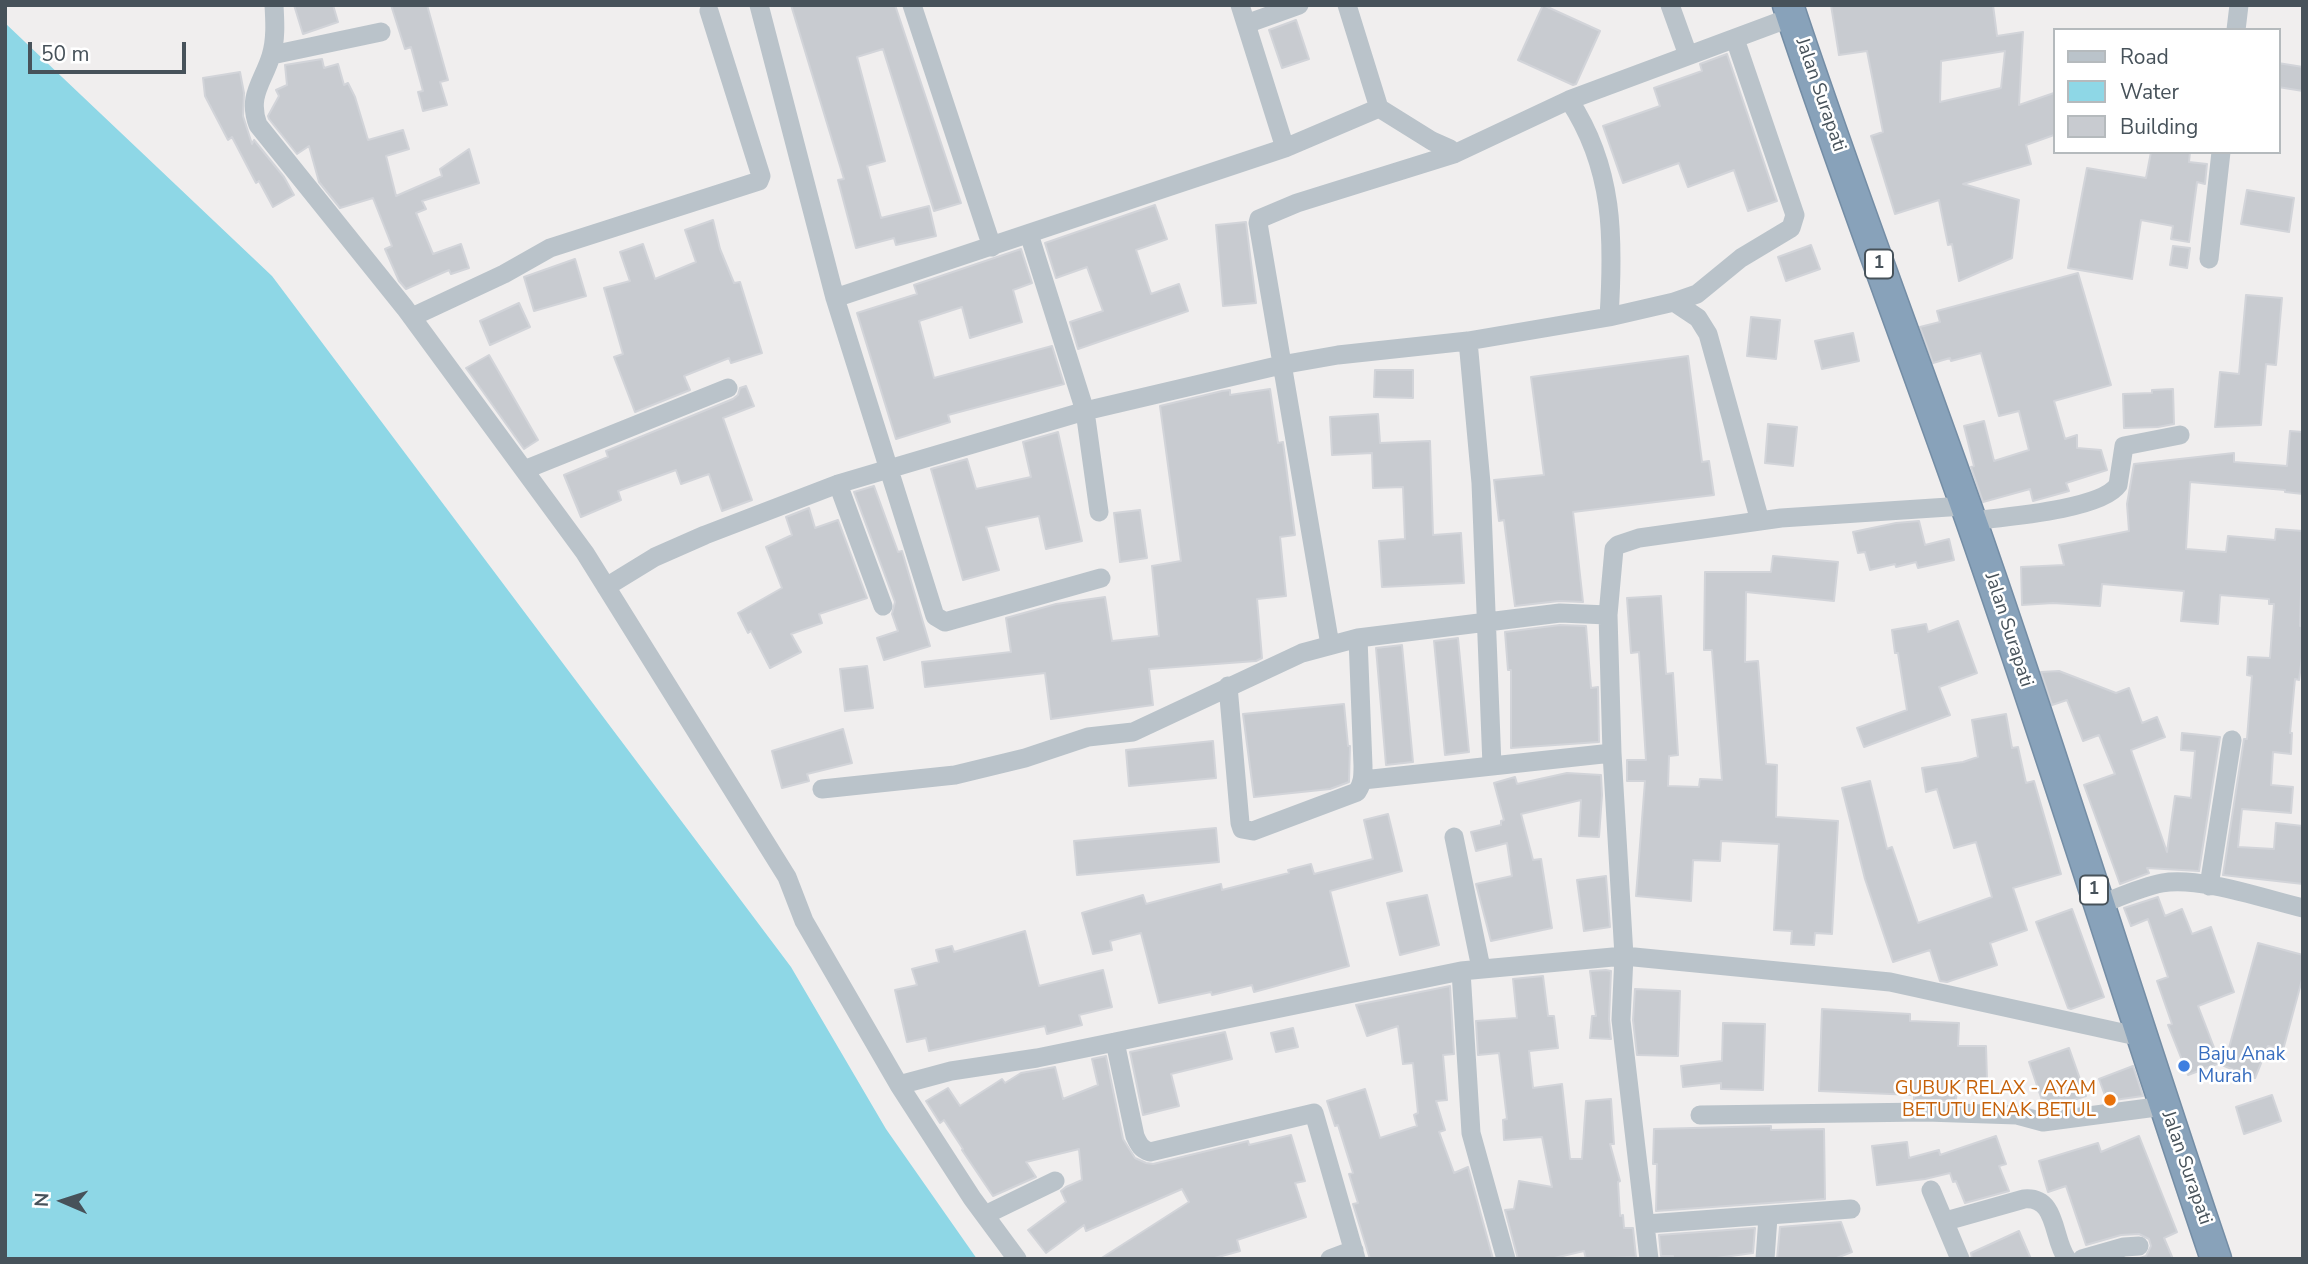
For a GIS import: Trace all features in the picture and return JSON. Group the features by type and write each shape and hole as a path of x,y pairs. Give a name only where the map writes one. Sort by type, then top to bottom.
{"highway":[{"name":"Jalan Surapati","path":"1791,9 1968,514 2216,1259"}],"street":[{"path":"274,5 275,33 272,55 254,97 253,111 258,125 412,317 585,554 788,877 804,921 899,1085 1017,1259"},
{"path":"759,5 835,298 935,616 939,621 945,622 1101,578"},
{"path":"912,5 992,247"},
{"path":"1285,148 1243,15 1299,5"},
{"path":"1347,5 1379,108 1450,149 1454,154"},
{"path":"1670,5 1688,55"},
{"path":"2236,28 2239,5"},
{"path":"1330,645 1259,219 1297,203 1454,154 1569,100 1735,39 1791,9"},
{"path":"412,317 504,274 550,248 759,181 761,176 709,10"},
{"path":"272,55 381,32"},
{"path":"606,587 668,552 838,484 1085,411 1282,365 1338,355 1468,341 1609,317 1697,294 1741,258 1791,228 1795,215 1735,39"},
{"path":"1569,100 1582,120 1600,166 1610,209 1613,253 1609,317"},
{"path":"835,298 1285,148 1379,108"},
{"path":"2209,259 2221,154"},
{"path":"1029,234 1085,411 1099,512"},
{"path":"1674,302 1698,317 1708,334 1760,521"},
{"path":"1468,341 1482,483 1492,766"},
{"path":"524,470 728,388"},
{"path":"1649,1259 1621,1020 1624,956 1612,753 1608,615 1613,555 1618,545 1639,538 1760,521 1968,514 2074,506 2105,496 2118,485 2124,446 2180,435"},
{"path":"838,484 883,606"},
{"path":"822,789 955,775 1025,758 1088,737 1133,732 1302,653 1358,638 1560,612 1608,615"},
{"path":"1228,686 1242,830 1253,831 1357,792 1363,780 1358,638"},
{"path":"2208,886 2232,740"},
{"path":"1363,780 1612,753"},
{"path":"1454,838 1481,968"},
{"path":"2099,905 2164,883 2208,886 2303,908"},
{"path":"899,1085 951,1071 1037,1058 1461,971 1624,956 1890,982 2141,1037"},
{"path":"1461,971 1471,1133 1506,1259"},
{"path":"1115,1042 1135,1136 1144,1150 1150,1152 1314,1113 1355,1254 1330,1259"},
{"path":"1700,1115 1926,1112 2017,1115 2043,1122 2164,1106"},
{"path":"985,1215 1055,1181"},
{"path":"1931,1190 1961,1259"},
{"path":"1946,1221 2024,1199 2036,1199 2042,1201 2048,1210 2067,1259"},
{"path":"1646,1224 1852,1209"},
{"path":"1765,1259 1768,1217"},
{"path":"2082,1259 2123,1247 2139,1246"}],"water":[{"path":"5,23 272,276 791,967 886,1129 977,1259 5,1259"}],"building":[{"path":"294,5 333,5 338,22 303,34"},
{"path":"391,5 427,5 448,80 440,82 447,105 423,111 418,92 423,91 411,47 405,49"},
{"path":"791,5 895,5 961,203 934,211 883,49 857,57 885,161 867,166 881,218 929,206 936,236 896,245 894,238 856,248 838,180 844,179"},
{"path":"1543,5 1600,31 1576,84 1518,60"},
{"path":"1831,5 1993,5 1997,36 2023,32 2019,105 2052,94 2052,136 2026,145 2031,164 1963,184 2019,200 2012,258 1959,281 1939,200 1895,214 1871,136 1883,132 1867,51 1839,55","holes":["2005,51 2001,88 1940,102 1941,61"]},
{"path":"1296,20 1309,59 1282,68 1269,30"},
{"path":"1727,54 1777,201 1748,211 1734,170 1688,187 1679,163 1623,183 1603,126 1660,106 1654,88 1702,71 1700,64"},
{"path":"322,59 324,68 338,64 344,85 348,83 355,97 368,140 403,130 409,149 386,156 396,196 442,176 440,169 469,149 479,183 422,201 426,209 416,213 433,254 461,244 469,268 451,274 449,270 406,289 399,281 385,249 392,246 373,198 340,208 319,182 309,146 297,154 269,119 268,116 279,96 276,90 287,85 285,65"},
{"path":"2280,63 2303,67 2303,91 2280,87"},
{"path":"240,72 244,93 243,116 252,144 254,140 284,177 294,195 273,207 259,181 256,183 232,137 228,140 205,96 203,78"},
{"path":"2151,154 2190,154 2189,162 2207,164 2205,184 2197,182 2189,242 2171,239 2173,226 2141,220 2132,279 2068,268 2087,168 2146,178"},
{"path":"2247,190 2294,198 2289,232 2241,224"},
{"path":"1155,205 1167,239 1136,250 1151,294 1179,284 1188,311 1078,349 1070,322 1103,311 1087,267 1056,278 1045,243"},
{"path":"713,220 720,249 734,283 740,282 762,353 731,363 729,358 684,376 690,390 635,412 614,357 623,354 604,288 630,281 620,252 643,244 655,279 696,262 685,230"},
{"path":"1246,222 1256,303 1223,306 1216,225"},
{"path":"1811,245 1820,269 1786,281 1778,257"},
{"path":"2173,246 2190,248 2187,268 2170,265"},
{"path":"1021,249 1032,283 1013,290 1022,322 970,338 962,307 919,321 934,378 1052,346 1064,384 948,415 950,422 896,439 857,313 917,294 914,285"},
{"path":"575,259 586,296 534,311 524,277"},
{"path":"2078,273 2111,385 2054,401 2065,439 2077,435 2077,448 2101,450 2107,470 2066,483 2069,491 2033,501 2030,489 1983,502 1971,467 1974,466 1964,426 1984,421 1994,461 2029,450 2019,411 1999,416 1981,353 1933,363 1920,327 1940,322 1937,311"},
{"path":"2246,295 2282,298 2276,365 2266,364 2261,425 2215,427 2220,372 2239,374"},
{"path":"519,303 530,327 490,345 480,321"},
{"path":"1751,317 1780,320 1776,359 1747,356"},
{"path":"1853,333 1859,361 1822,369 1815,341"},
{"path":"489,355 538,440 524,449 466,368"},
{"path":"1688,356 1702,462 1709,461 1714,495 1573,512 1583,602 1559,601 1515,606 1504,520 1499,521 1494,480 1544,475 1531,377"},
{"path":"1375,370 1413,370 1413,398 1374,397"},
{"path":"746,386 754,406 723,418 752,500 722,511 709,474 681,484 676,470 618,491 621,500 581,517 564,475 608,457 606,451 733,399 740,388"},
{"path":"1270,389 1278,443 1283,442 1295,535 1280,537 1286,596 1257,599 1262,658 1256,661 1149,669 1153,705 1051,719 1045,673 925,687 922,662 1011,652 1006,618 1056,604 1105,597 1112,641 1159,636 1152,566 1181,561 1160,406 1222,391 1230,390 1230,395"},
{"path":"2173,389 2174,424 2124,428 2123,394"},
{"path":"1378,414 1380,443 1430,441 1433,535 1461,533 1464,583 1382,587 1379,541 1405,539 1403,487 1373,488 1372,453 1332,455 1330,417"},
{"path":"1768,424 1797,427 1793,466 1765,463"},
{"path":"2290,431 2303,432 2303,494 2190,482 2186,549 2226,552 2228,536 2275,540 2276,529 2303,531 2300,626 2303,626 2303,650 2299,680 2295,679 2290,733 2291,754 2273,752 2271,785 2293,787 2291,813 2242,809 2238,847 2274,849 2276,823 2303,826 2303,884 2223,875 2244,739 2247,739 2252,676 2247,675 2248,657 2270,658 2274,604 2269,604 2269,599 2220,595 2218,624 2181,621 2184,591 2102,584 2100,606 2053,603 2022,605 2021,567 2064,565 2059,545 2129,531 2127,504 2134,464 2234,453 2234,462 2287,466"},
{"path":"1058,432 1082,541 1046,549 1039,516 986,527 999,570 963,580 931,469 967,459 976,489 1031,477 1023,442"},
{"path":"874,486 898,552 902,551 930,646 884,660 877,638 898,631 892,614 895,602 854,492"},
{"path":"809,508 815,528 838,520 867,598 819,614 822,623 791,634 801,652 770,668 751,631 748,633 738,613 782,588 766,547 792,535 786,517"},
{"path":"1140,510 1147,558 1120,562 1114,513"},
{"path":"1919,521 1925,545 1949,539 1954,560 1918,568 1916,562 1870,570 1865,552 1858,553 1853,532"},
{"path":"1773,556 1838,562 1834,601 1746,592 1745,662 1758,661 1766,764 1777,765 1776,817 1838,821 1832,934 1815,933 1814,945 1791,944 1792,931 1774,930 1779,844 1721,841 1720,861 1693,860 1691,901 1636,896 1645,781 1627,781 1627,760 1646,760 1639,652 1631,653 1627,598 1661,596 1666,674 1673,673 1678,755 1669,756 1668,786 1699,787 1700,779 1722,780 1712,650 1704,650 1705,572 1771,572"},
{"path":"1958,621 1977,673 1939,687 1950,715 1864,747 1857,728 1907,710 1892,630 1926,624 1928,632"},
{"path":"1560,625 1586,626 1591,688 1598,687 1599,742 1511,748 1511,670 1508,670 1505,632"},
{"path":"1458,638 1469,752 1445,755 1434,641"},
{"path":"1402,645 1413,762 1386,765 1376,648"},
{"path":"867,666 873,708 845,711 840,669"},
{"path":"2059,671 2116,693 2129,688 2142,723 2157,717 2165,737 2131,750 2167,852 2175,796 2191,798 2195,751 2181,750 2182,733 2220,737 2199,871 2147,868 2149,873 2120,884 2084,785 2115,774 2099,735 2083,741 2067,700 2052,705 2041,672"},
{"path":"1344,704 1350,746 1349,782 1330,789 1254,797 1243,714"},
{"path":"2006,714 2012,748 2018,747 2026,783 2034,781 2061,874 2013,888 2027,930 1990,943 1997,965 1947,982 1940,981 1930,950 1893,962 1865,879 1842,788 1870,781 1887,849 1892,847 1918,923 1992,897 1976,842 1954,848 1937,789 1926,792 1922,768 1978,757 1972,720"},
{"path":"843,729 852,763 807,774 809,781 782,788 772,751"},
{"path":"1213,741 1216,778 1129,786 1126,750"},
{"path":"1567,773 1601,775 1599,837 1579,836 1581,800 1521,814 1533,860 1541,859 1552,928 1491,941 1476,884 1512,876 1507,843 1476,851 1471,832 1501,825 1504,820 1494,783 1515,777 1517,784"},
{"path":"1388,814 1402,871 1330,891 1349,966 1254,992 1252,985 1212,995 1211,992 1159,1003 1141,933 1110,941 1112,950 1093,954 1082,913 1143,895 1146,904 1221,884 1222,890 1289,873 1288,870 1311,864 1314,874 1373,859 1364,820"},
{"path":"1216,828 1219,862 1077,875 1074,841"},
{"path":"1606,876 1610,927 1584,931 1577,880"},
{"path":"1427,895 1439,945 1400,955 1387,903"},
{"path":"2158,897 2165,916 2182,909 2192,934 2211,927 2234,992 2198,1006 2220,1063 2188,1075 2168,1025 2172,1024 2157,981 2168,977 2148,919 2131,926 2124,908"},
{"path":"2072,909 2104,997 2071,1009 2068,1008 2036,922"},
{"path":"1025,931 1039,986 1103,970 1112,1007 1079,1015 1082,1025 1047,1034 1045,1026 929,1051 926,1038 907,1042 895,990 917,985 912,969 939,962 936,950 952,946 954,952"},
{"path":"2258,943 2303,955 2303,976 2283,1050 2268,1046 2255,1078 2224,1066"},
{"path":"1590,971 1611,971 1611,1039 1590,1038 1592,1016 1596,1016"},
{"path":"1543,976 1548,1016 1554,1016 1558,1048 1529,1051 1533,1088 1562,1084 1570,1159 1582,1159 1586,1101 1611,1099 1614,1144 1610,1144 1620,1181 1620,1216 1623,1215 1624,1228 1633,1228 1636,1257 1586,1259 1584,1251 1550,1259 1518,1259 1505,1210 1514,1209 1519,1181 1552,1187 1542,1137 1504,1140 1503,1120 1507,1119 1499,1053 1478,1055 1476,1021 1517,1018 1513,979"},
{"path":"1450,986 1454,1054 1443,1055 1447,1100 1436,1101 1445,1130 1439,1132 1454,1173 1468,1167 1493,1259 1370,1259 1353,1204 1358,1203 1349,1174 1353,1173 1338,1125 1335,1126 1327,1101 1365,1089 1380,1138 1417,1126 1414,1115 1418,1113 1413,1063 1403,1064 1398,1026 1367,1036 1356,1005"},
{"path":"1635,989 1680,991 1678,1056 1637,1055 1633,1020"},
{"path":"1822,1009 1910,1014 1910,1021 1959,1023 1958,1046 1986,1046 1987,1080 1957,1082 1956,1101 1914,1100 1914,1095 1819,1091"},
{"path":"1723,1023 1765,1024 1763,1090 1721,1089 1721,1083 1683,1087 1681,1066 1722,1061"},
{"path":"1293,1028 1298,1047 1276,1052 1271,1033"},
{"path":"1225,1032 1232,1059 1171,1074 1179,1106 1143,1115 1130,1052"},
{"path":"2069,1048 2086,1096 2045,1109 2029,1062"},
{"path":"1106,1056 1123,1139 1135,1158 1153,1164 1248,1141 1249,1145 1291,1135 1305,1181 1295,1183 1306,1217 1237,1240 1240,1251 1211,1259 1100,1259 1189,1202 1182,1189 1086,1231 1084,1225 1046,1253 1028,1230 1066,1202 1061,1191 1082,1180 1079,1149 1026,1162 1036,1177 993,1196 944,1120 940,1123 926,1101 948,1088 960,1106 1002,1079 1005,1083 1021,1073 1055,1067 1063,1099 1098,1085 1092,1059"},
{"path":"2133,1066 2143,1096 2107,1101 2099,1079"},
{"path":"2272,1095 2281,1121 2244,1134 2236,1107"},
{"path":"1771,1126 1771,1130 1824,1129 1825,1199 1656,1211 1657,1164 1653,1164 1654,1129"},
{"path":"1996,1136 2006,1164 1999,1166 2009,1191 1965,1203 1950,1173 1877,1185 1872,1146 1907,1142 1909,1158 1939,1150 1940,1155"},
{"path":"2139,1136 2177,1232 2164,1238 2173,1259 2137,1259 2146,1256 2151,1246 2149,1239 2139,1234 2121,1235 2086,1245 2066,1186 2048,1192 2039,1161 2098,1143 2101,1152"},
{"path":"1841,1222 1852,1252 1834,1259 1777,1259 1780,1227"},
{"path":"1755,1228 1753,1253 1709,1259 1673,1259 1673,1256 1661,1256 1659,1235"},
{"path":"2019,1231 2031,1259 1972,1259 1971,1253"}],"place":[{"name":"Baju Anak Murah","path":"2184,1066"},
{"name":"GUBUK RELAX - AYAM BETUTU ENAK BETUL","path":"2110,1100"}]}
